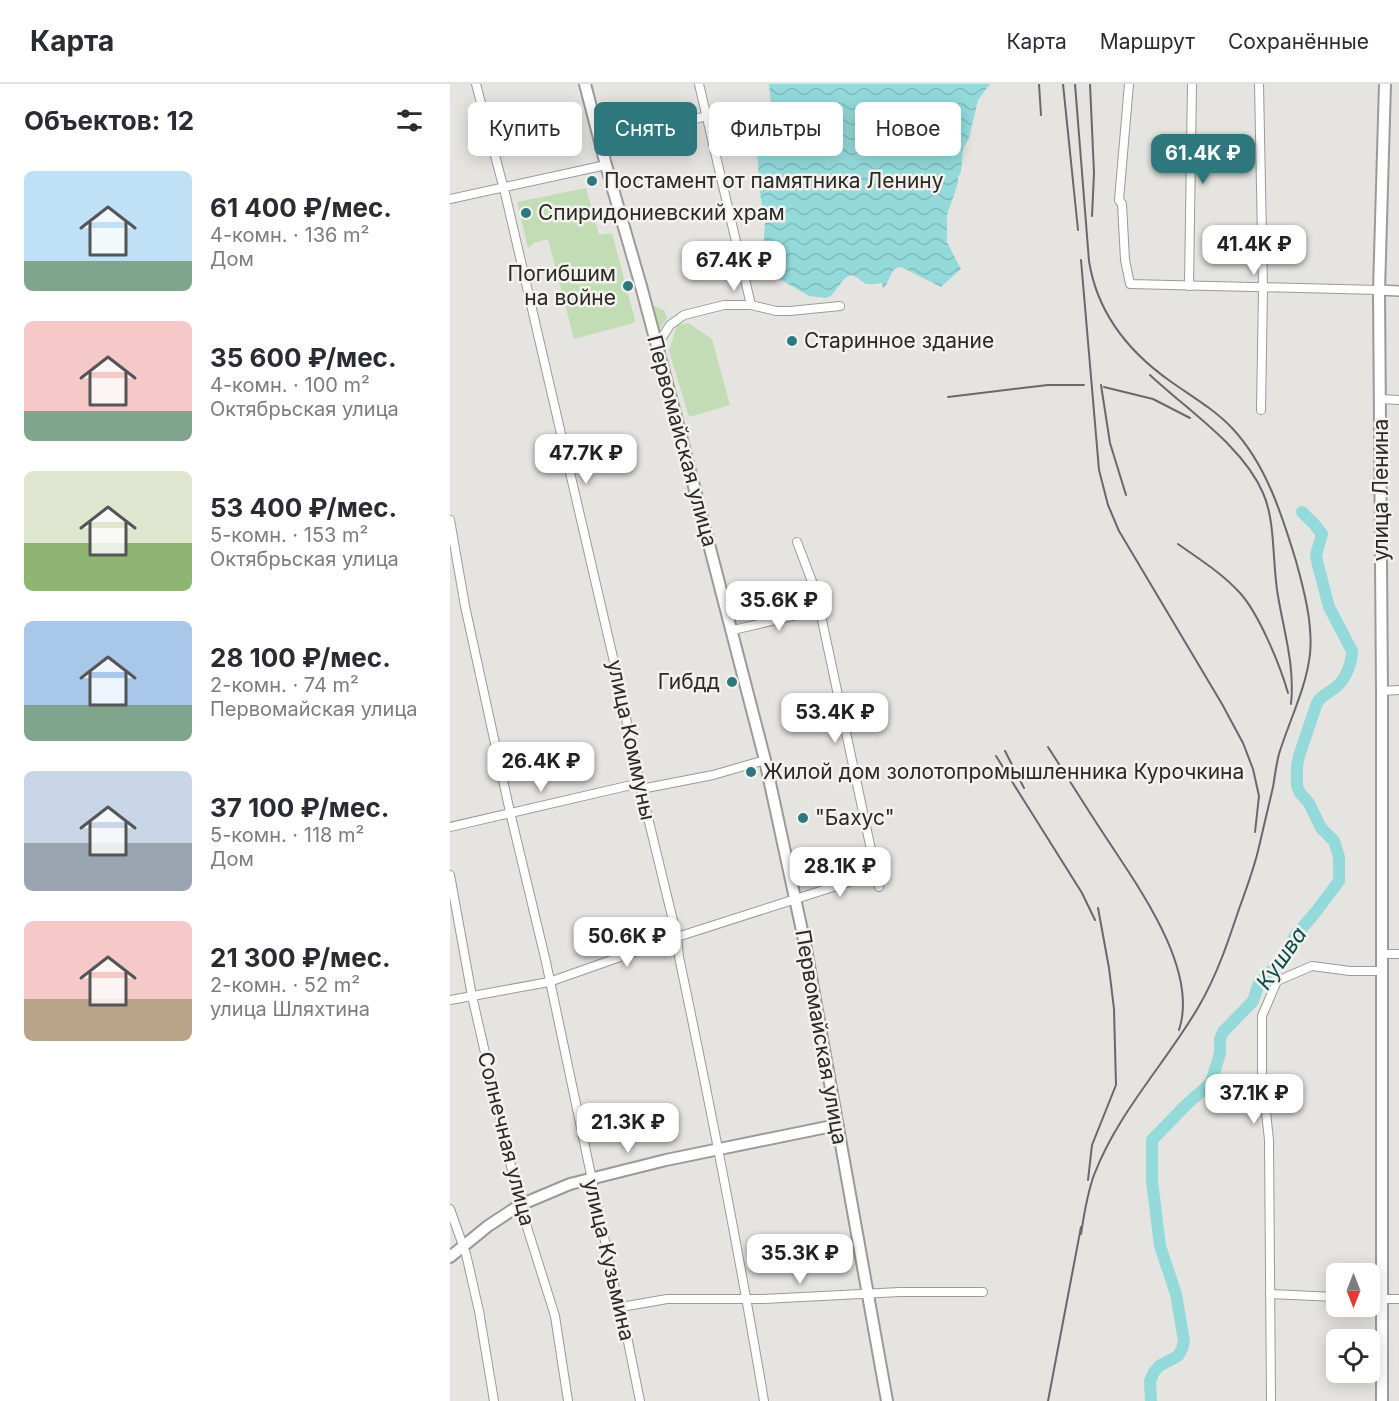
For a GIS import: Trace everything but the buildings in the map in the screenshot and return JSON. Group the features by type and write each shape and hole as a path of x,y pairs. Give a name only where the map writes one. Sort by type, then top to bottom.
{"main road":[{"name":"Первомайская улица","path":"585,84 594,119"},
{"name":"улица Ленина","path":"1382,1401 1382,691 1379,290 1384,84"},
{"name":"Первомайская улица","path":"604,156 657,345 765,760 795,899 887,1401"},
{"path":"450,1257 488,1226 520,1206 552,1191 591,1178 655,1162 837,1125"}],"street":[{"name":"улица Коммуны","path":"476,84 504,188 615,666 640,786 677,937 765,1401"},
{"path":"699,84 752,305"},
{"path":"1130,84 1119,200 1122,204 1125,260 1130,284 1399,291"},
{"path":"1189,286 1192,84"},
{"path":"1259,84 1263,289 1261,410"},
{"path":"697,119 707,116"},
{"path":"450,199 606,165"},
{"path":"657,345 670,325 684,315 724,305 752,305 776,311 840,306"},
{"path":"1380,399 1399,400"},
{"name":"улица Кузьмина","path":"450,520 465,606 510,812 546,962 617,1298 621,1307 639,1401"},
{"path":"797,542 816,592 879,887"},
{"path":"733,630 819,610"},
{"path":"1382,691 1399,690"},
{"path":"450,827 510,812 640,786 713,775 765,760"},
{"path":"450,1000 549,982 677,937 877,873"},
{"name":"Солнечная улица","path":"450,875 472,996 520,1206 555,1316 568,1401"},
{"path":"1381,954 1399,954"},
{"path":"1271,1401 1269,1140 1262,1075 1262,1016 1277,981 1312,966 1381,971"},
{"path":"450,1209 466,1254 479,1311 494,1401"},
{"path":"621,1307 667,1299 747,1299 900,1292 983,1292"},
{"path":"1270,1294 1326,1297"},
{"path":"1382,1299 1399,1299"}],"green space":[{"path":"586,188 599,235 612,233 635,320 634,323 574,339 548,239 534,243 528,248 517,202"},
{"path":"653,305 665,311 667,318 657,330 650,306"},
{"path":"688,323 712,339 730,405 689,417 669,351 677,325"}],"water":[{"path":"769,84 990,84 978,100 969,138 963,149 961,172 947,215 947,242 961,269 941,287 901,267 894,270 883,289 882,283 866,284 851,275 845,278 831,296 826,298 809,296 776,277 763,253 765,223 757,156 843,156 843,102 771,102"}],"waterway":[{"name":"Кушва","path":"1151,1401 1150,1381 1154,1372 1159,1366 1178,1356 1184,1341 1176,1294 1160,1246 1152,1181 1152,1140 1211,1083 1220,1053 1220,1039 1223,1032 1253,1001 1259,983 1285,957 1295,936 1339,881 1339,857 1334,841 1321,828 1309,803 1300,793 1297,786 1297,766 1317,703 1343,680 1350,666 1352,651 1329,607 1318,565 1316,555 1322,534 1302,512"}],"railway":[{"path":"1039,84 1041,115"},
{"path":"1063,84 1078,230"},
{"path":"1075,84 1089,261 1099,297 1107,314 1128,344 1155,370 1225,421 1244,442 1264,474 1279,508 1296,561 1307,607 1311,643 1305,680 1279,754 1256,858 1222,958 1199,1006 1129,1109 1104,1152 1089,1189 1081,1234"},
{"path":"1090,84 1094,173 1092,216"},
{"path":"1081,260 1099,470 1108,505 1119,531 1243,743 1253,769 1259,796 1255,832"},
{"path":"1150,375 1228,444 1254,476 1263,493 1270,517 1276,584 1292,676 1291,704"},
{"path":"948,397 1048,385 1084,385"},
{"path":"1101,385 1110,443 1126,495"},
{"path":"1104,387 1153,399 1190,418"},
{"path":"1178,544 1226,579 1247,602 1268,640 1288,693"},
{"path":"1048,747 1135,881 1162,930 1181,982 1183,1007 1179,1030"},
{"path":"1005,751 1024,788"},
{"path":"996,756 1082,893 1095,920"},
{"path":"1088,1180 1092,1145 1116,1085 1114,1009 1098,908"},
{"path":"1048,1401 1081,1227"}],"place":[{"name":"Постамент от памятника Ленину","path":"592,181"},
{"name":"Спиридониевский храм","path":"526,213"},
{"name":"Погибшим на войне","path":"628,286"},
{"name":"Старинное здание","path":"792,341"},
{"name":"Гибдд","path":"732,682"},
{"name":"Жилой дом золотопромышленника Курочкина","path":"751,772"},
{"name":"\"Бахус\"","path":"803,818"}]}
